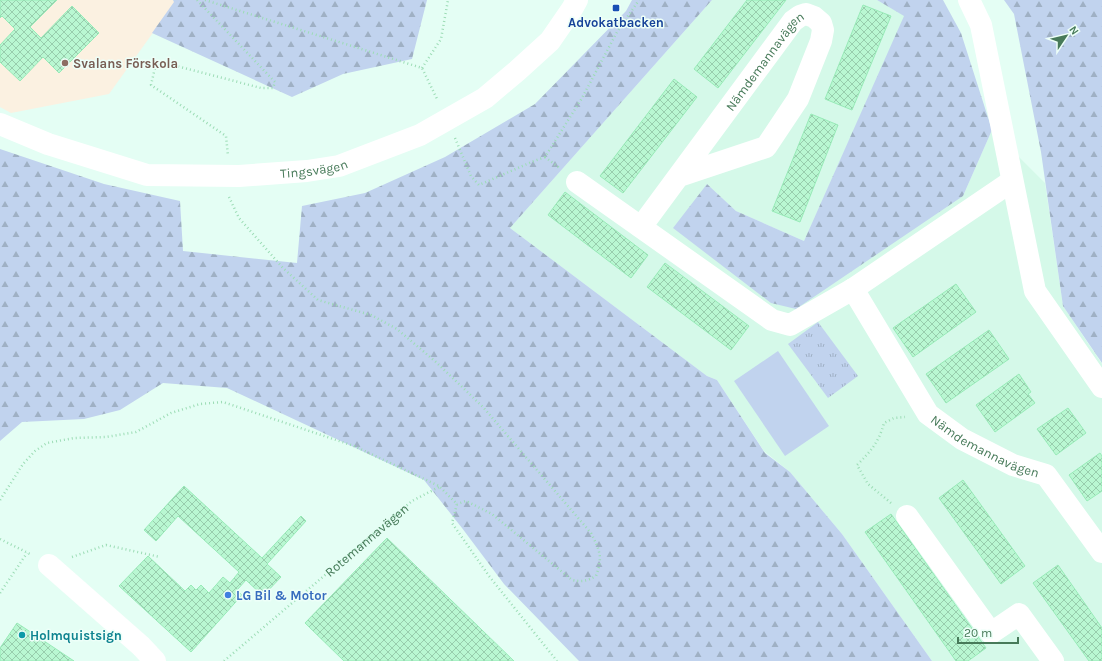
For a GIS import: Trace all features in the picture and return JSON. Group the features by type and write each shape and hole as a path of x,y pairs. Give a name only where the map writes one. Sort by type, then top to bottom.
{"street":[{"name":"Tingsvägen","path":"0,124 48,144 147,176 239,176 307,171 339,166 420,135 485,98 550,41 577,0"},
{"path":"969,0 981,25 1035,291 1102,387"},
{"path":"981,0 989,19 1000,116"},
{"name":"Nämdemannavägen","path":"642,227 793,21 806,14 814,17 821,23 823,30 821,41 798,99 766,147 680,176"},
{"path":"577,182 772,320 790,325 853,289 1012,181"},
{"name":"Nämdemannavägen","path":"853,289 928,414 968,442 1013,465 1046,475 1102,552"},
{"path":"906,516 991,633 1019,614 1053,661"},
{"path":"49,565 141,646 155,661"}],"path":[{"path":"196,0 275,82 273,88 262,88 161,62 155,68 151,85 226,136 228,156"},
{"path":"205,0 422,68 428,78"},
{"path":"422,68 441,39 448,0"},
{"path":"471,176 479,185 545,157 582,98 617,32 639,0"},
{"path":"229,197 239,218 283,268 318,300 370,315 397,329 436,362 483,407 591,533 598,548 600,564 596,576 589,580 580,582 572,580 492,514 466,501 457,504"},
{"path":"0,500 23,464 35,451 47,443 74,438 106,437 136,432 171,413 200,404 223,402 354,446 439,486 457,504"},
{"path":"906,516 868,484 857,465 870,452 881,436 884,423 894,418 928,414"},
{"name":"Rotemannavägen","path":"224,661 412,501 439,486"},
{"path":"457,504 452,523 489,576 557,661"},
{"path":"0,539 49,565 106,545 160,557"},
{"path":"0,593 28,553"}],"shaded area":[{"name":"Svalans Förskola","path":"0,0 173,0 175,2 109,94 11,113 0,107"},
{"path":"712,0 877,0 905,16 804,241 736,211 707,184 771,303 963,196 992,130 1045,183 1063,306 1102,364 1102,661 932,661 842,534 790,472 764,451 717,380 707,376 510,228"}],"green space":[{"path":"173,0 427,0 412,59 343,74 292,97 152,33 174,2"},
{"path":"632,0 712,0 510,228 707,376 717,380 765,453 790,472 842,534 932,661 579,661 504,584 424,480 227,388 163,383 120,410 84,419 22,422 0,441 0,149 104,184 180,201 183,251 297,263 302,206 365,193 445,157 535,104 626,11"},
{"path":"877,0 943,0 961,33 992,130 963,196 796,309 771,303 673,228 707,184 736,211 804,241 904,16"},
{"path":"1004,0 1102,0 1102,363 1063,306 1041,152 1014,14"},
{"path":"818,322 858,376 828,398 788,344"},
{"path":"778,351 829,426 785,456 734,381"}],"building":[{"path":"0,0 57,0 30,27 41,38 72,6 99,33 59,73 43,57 20,81 0,62 0,45 15,29 2,16 0,18"},
{"path":"747,0 786,0 718,88 694,69"},
{"path":"863,5 891,16 852,110 825,99"},
{"path":"674,79 697,97 623,193 600,176"},
{"path":"811,114 838,125 800,222 772,211"},
{"path":"565,192 648,255 631,278 548,215"},
{"path":"665,263 749,326 731,350 647,287"},
{"path":"956,284 976,312 913,357 893,328"},
{"path":"989,330 1009,359 946,403 926,374"},
{"path":"1019,374 1031,392 1028,394 1035,403 995,432 976,405"},
{"path":"1068,408 1086,433 1056,455 1037,429"},
{"path":"1100,453 1102,456 1102,491 1087,501 1069,475"},
{"path":"963,480 1025,566 1001,584 939,498"},
{"path":"184,486 262,558 301,516 306,521 267,564 281,577 263,596 246,580 237,590 242,595 191,652 119,586 148,556 185,591 191,585 196,590 201,585 209,593 223,577 230,583 239,572 178,516 156,541 144,530"},
{"path":"891,514 986,648 968,661 956,661 865,532"},
{"path":"387,538 514,661 344,661 305,623"},
{"path":"1058,565 1102,628 1102,661 1089,661 1033,583"},
{"name":"Holmquistsign","path":"17,623 74,661 0,661 0,648"}],"place":[{"name":"Advokatbacken","path":"616,8"},
{"name":"Svalans Förskola","path":"65,63"},
{"name":"LG Bil & Motor","path":"228,595"},
{"name":"Holmquistsign","path":"22,635"}]}
